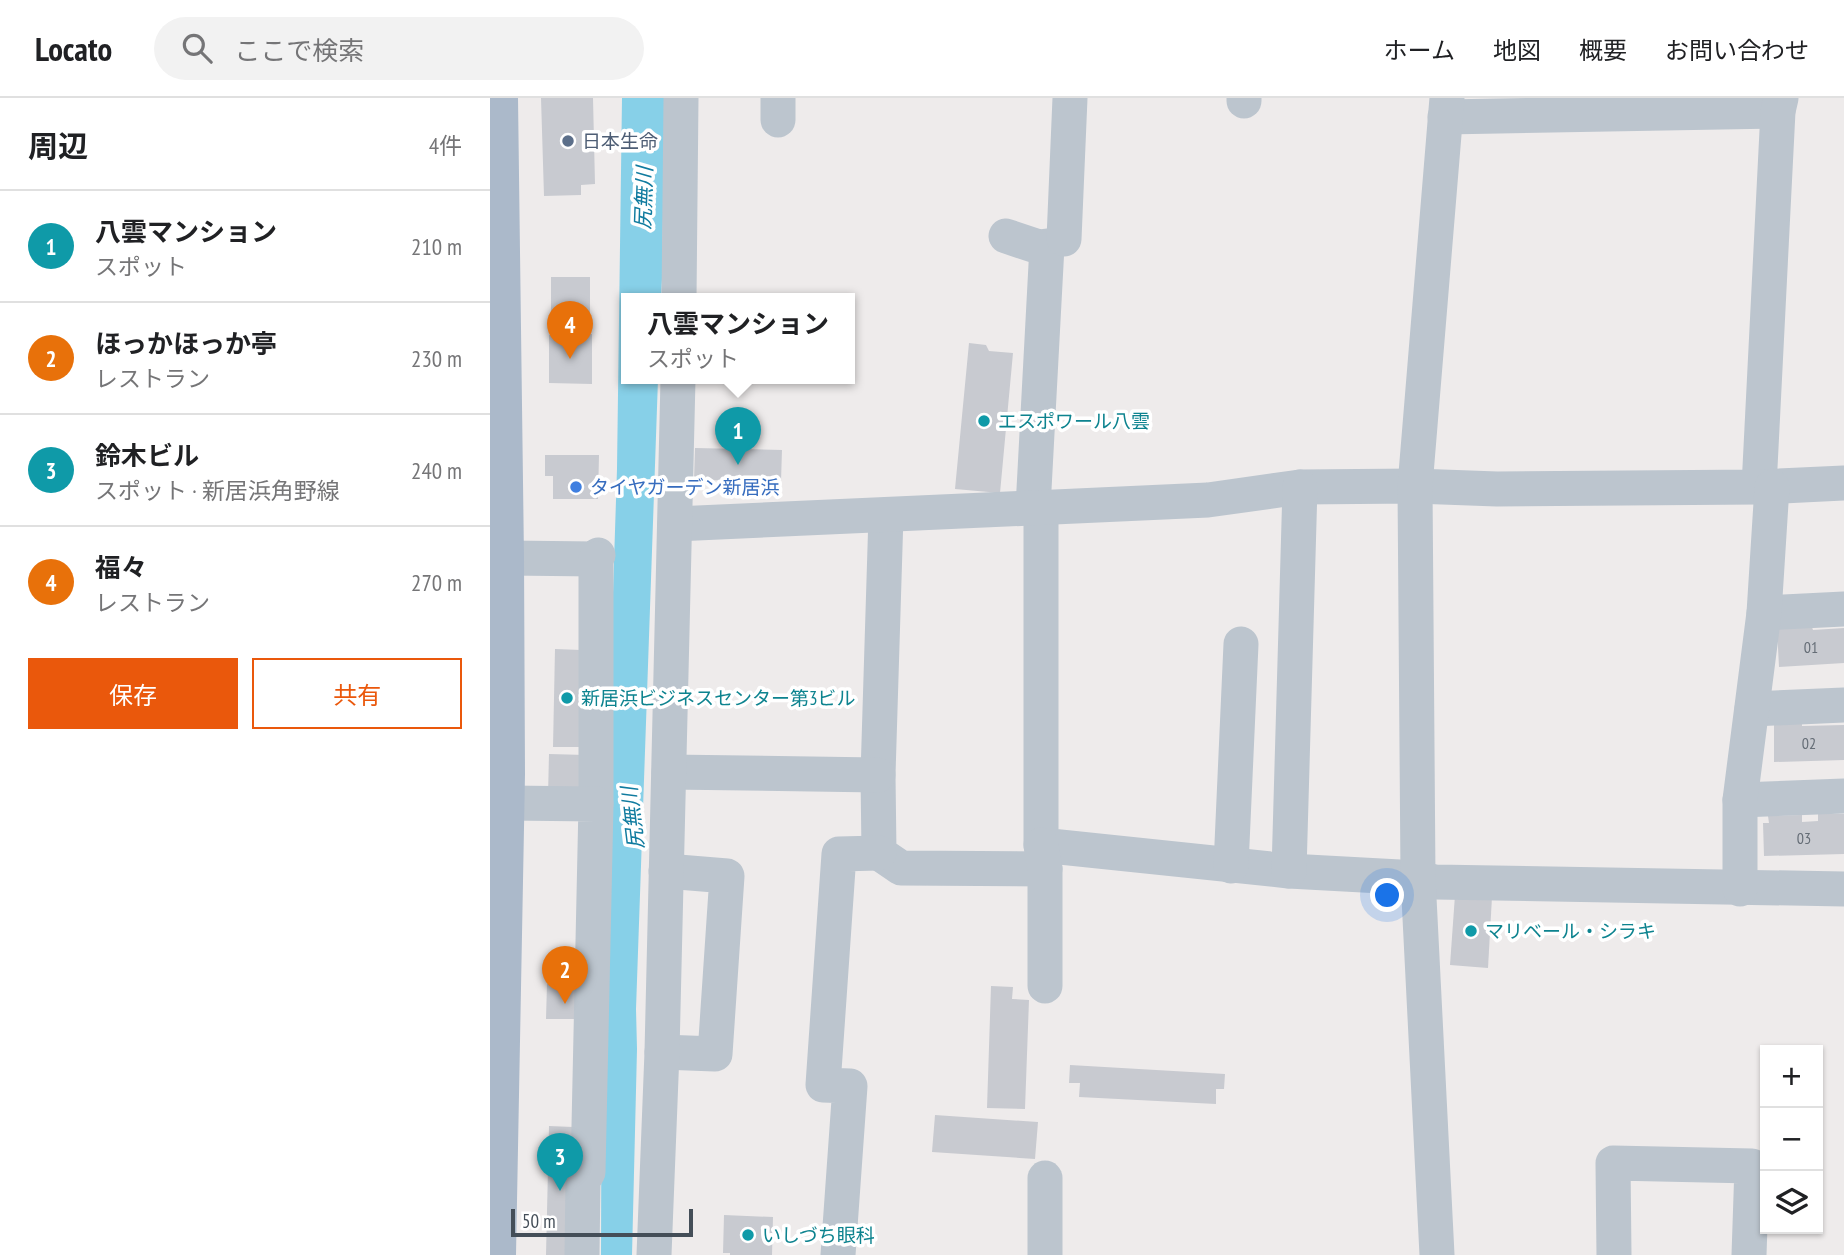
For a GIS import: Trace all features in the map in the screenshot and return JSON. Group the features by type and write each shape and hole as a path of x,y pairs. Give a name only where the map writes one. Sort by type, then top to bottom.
{"main road":[{"path":"497,1255 497,972 501,784 499,98"}],"street":[{"path":"679,293 681,98"},
{"path":"1064,239 1070,98"},
{"path":"1437,1255 1418,878 1415,486 1446,107 1779,104 1765,487 1764,613 1740,800 1740,889"},
{"path":"1006,236 1039,247 1047,246 1037,508 1045,986"},
{"path":"654,1255 667,871 678,384"},
{"path":"675,524 1208,500 1300,487 1415,486 1497,489 1765,487 1844,483"},
{"path":"1289,872 1300,487"},
{"path":"878,853 886,515"},
{"path":"500,580 597,557 596,804 588,1172 583,1181 582,1255"},
{"path":"1764,613 1844,609"},
{"path":"1231,866 1241,644"},
{"path":"1752,709 1844,705"},
{"path":"669,772 878,775"},
{"path":"501,784 596,804"},
{"path":"1740,800 1844,796"},
{"path":"838,1255 850,1086 823,1085 839,854 878,853 901,868 1043,857 1231,866 1289,872 1418,878 1434,882 1844,890"},
{"path":"662,1052 715,1054 727,876 667,871"},
{"path":"1614,1255 1613,1163 1752,1166 1749,1255"},
{"path":"1045,1178 1045,1255"}],"water":[{"name":"尻無川","path":"622,98 665,98 661,293 621,293 621,384 658,384 636,1009 632,1255 601,1255 602,934 617,469"}],"building":[{"name":"日本生命","path":"541,98 593,98 595,184 581,185 581,195 544,196"},
{"path":"551,277 590,277 590,326 551,325"},
{"path":"592,334 592,384 549,383 549,335"},
{"name":"エスポワール八雲","path":"969,343 986,345 989,351 1013,353 1000,493 955,489"},
{"path":"695,448 782,450 781,481 694,480"},
{"name":"タイヤガーデン新居浜","path":"545,455 599,455 598,499 553,499 553,476 545,476"},
{"path":"1810,622 1813,630 1844,628 1844,663 1779,667 1777,628"},
{"name":"新居浜ビジネスセンター第3ビル","path":"555,649 581,650 579,747 553,747"},
{"path":"1802,720 1802,726 1844,725 1844,760 1774,762 1774,725"},
{"path":"549,754 586,755 586,796 548,796"},
{"path":"1818,814 1844,814 1844,854 1764,856 1763,823 1769,823 1768,816 1802,815 1802,822 1818,821"},
{"name":"マリベール・シラキ","path":"1455,895 1492,897 1488,968 1450,965"},
{"path":"547,984 570,985 571,990 585,990 584,1019 546,1019"},
{"path":"991,986 1013,987 1012,999 1029,1000 1025,1109 987,1108"},
{"path":"1070,1065 1225,1074 1224,1089 1216,1089 1216,1104 1079,1097 1080,1083 1069,1083"},
{"path":"935,1115 1038,1122 1035,1159 932,1152"},
{"path":"549,1126 573,1127 570,1255 546,1255"},
{"name":"いしづち眼科","path":"724,1215 773,1217 772,1255 723,1253"}],"place":[{"name":"日本生命","path":"568,141"},
{"name":"福々","path":"570,359"},
{"name":"エスポワール八雲","path":"984,421"},
{"name":"八雲マンション","path":"738,465"},
{"name":"タイヤガーデン新居浜","path":"576,487"},
{"name":"新居浜ビジネスセンター第3ビル","path":"567,698"},
{"name":"マリベール・シラキ","path":"1471,931"},
{"name":"ほっかほっか亭","path":"565,1004"},
{"name":"鈴木ビル","path":"560,1191"},
{"name":"いしづち眼科","path":"748,1235"}]}
